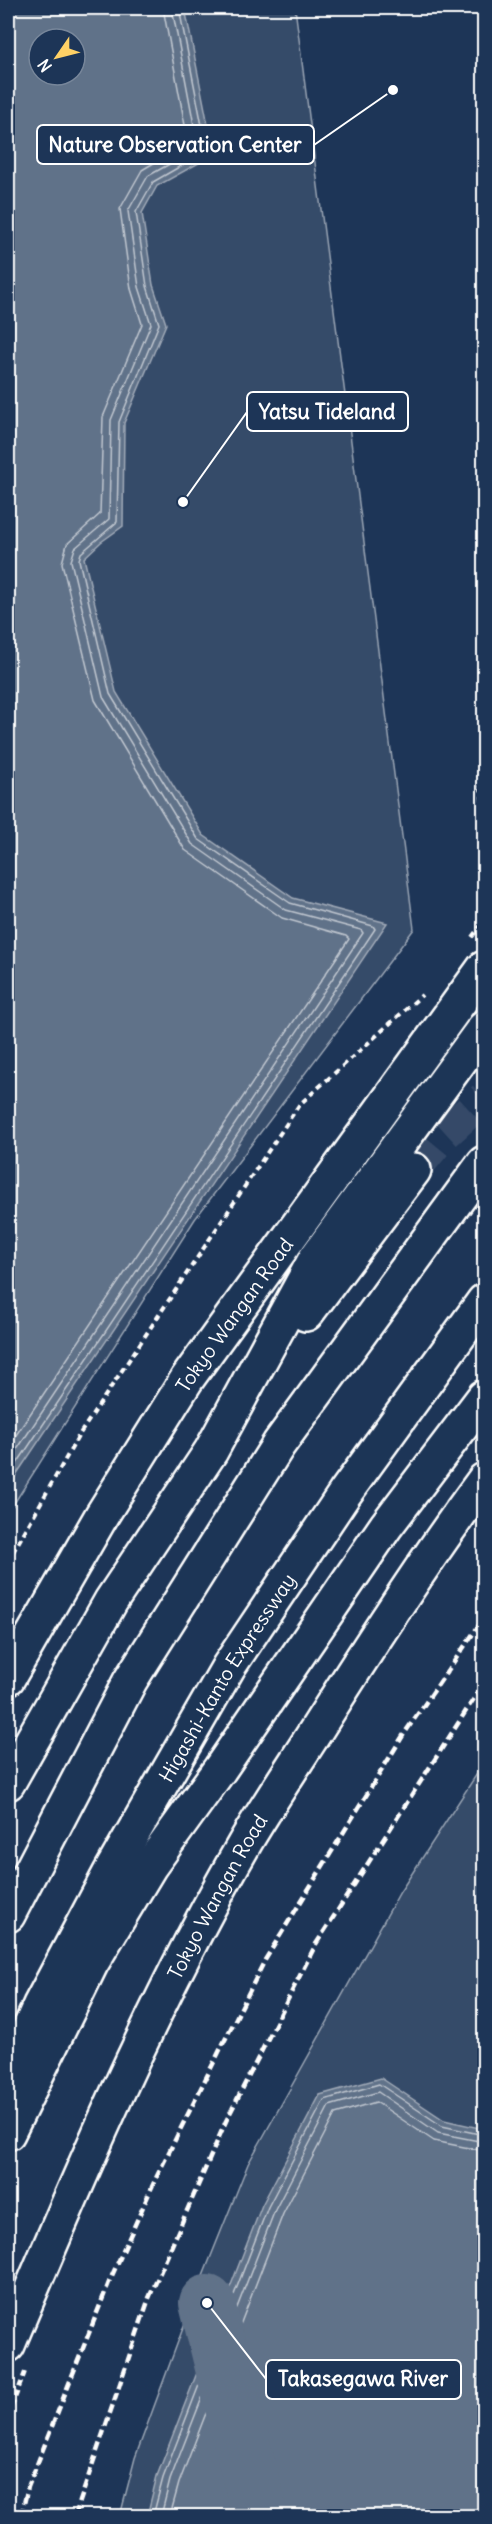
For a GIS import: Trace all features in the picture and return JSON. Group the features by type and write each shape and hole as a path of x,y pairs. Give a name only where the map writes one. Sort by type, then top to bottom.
{"highway":[{"name":"Tokyo Wangan Road","path":"8,1678 102,1515 187,1379 477,954"},
{"path":"211,1451 316,1258 484,1028"},
{"path":"8,1915 130,1681 279,1444 484,1163"},
{"path":"8,1783 111,1601 335,1272 414,1170"},
{"name":"Higashi-Kanto Expressway","path":"8,2077 40,2006 110,1873 228,1666 345,1493 484,1301"},
{"path":"8,2133 91,1964 150,1866 220,1769 386,1526 484,1397"},
{"name":"Tokyo Wangan Road","path":"18,2353 67,2206 158,2010 246,1842 347,1681 484,1480"}],"path":[{"path":"484,691 479,772 484,811"},
{"path":"477,954 484,921"},
{"path":"8,1561 79,1435 299,1105 423,994"},
{"path":"8,2417 18,2353"}],"shaded area":[{"path":"8,8 295,8 414,929 195,1219 8,1513"},
{"path":"484,1763 484,2516 120,2516 135,2458 193,2301 248,2164 400,1892"}],"water":[{"path":"8,8 185,8 210,135 206,159 157,186 142,213 153,285 166,324 124,423 123,526 84,558 116,692 203,835 293,898 387,923 8,1487"},
{"path":"381,2078 444,2120 484,2129 484,2516 147,2516 157,2476 262,2205 320,2095"}],"waterway":[{"path":"207,2303 260,2516"}],"tunnel":[{"path":"414,1170 442,1136 484,1098"}],"railway":[{"path":"21,2516 28,2487 110,2280 156,2178 265,1960 404,1734 484,1618"},
{"path":"75,2516 149,2298 226,2121 316,1944 484,1683"}],"place":[{"name":"Nature Observation Center","path":"393,90"},
{"name":"Yatsu Tideland","path":"183,502"},
{"name":"Takasegawa River","path":"207,2303"}]}
